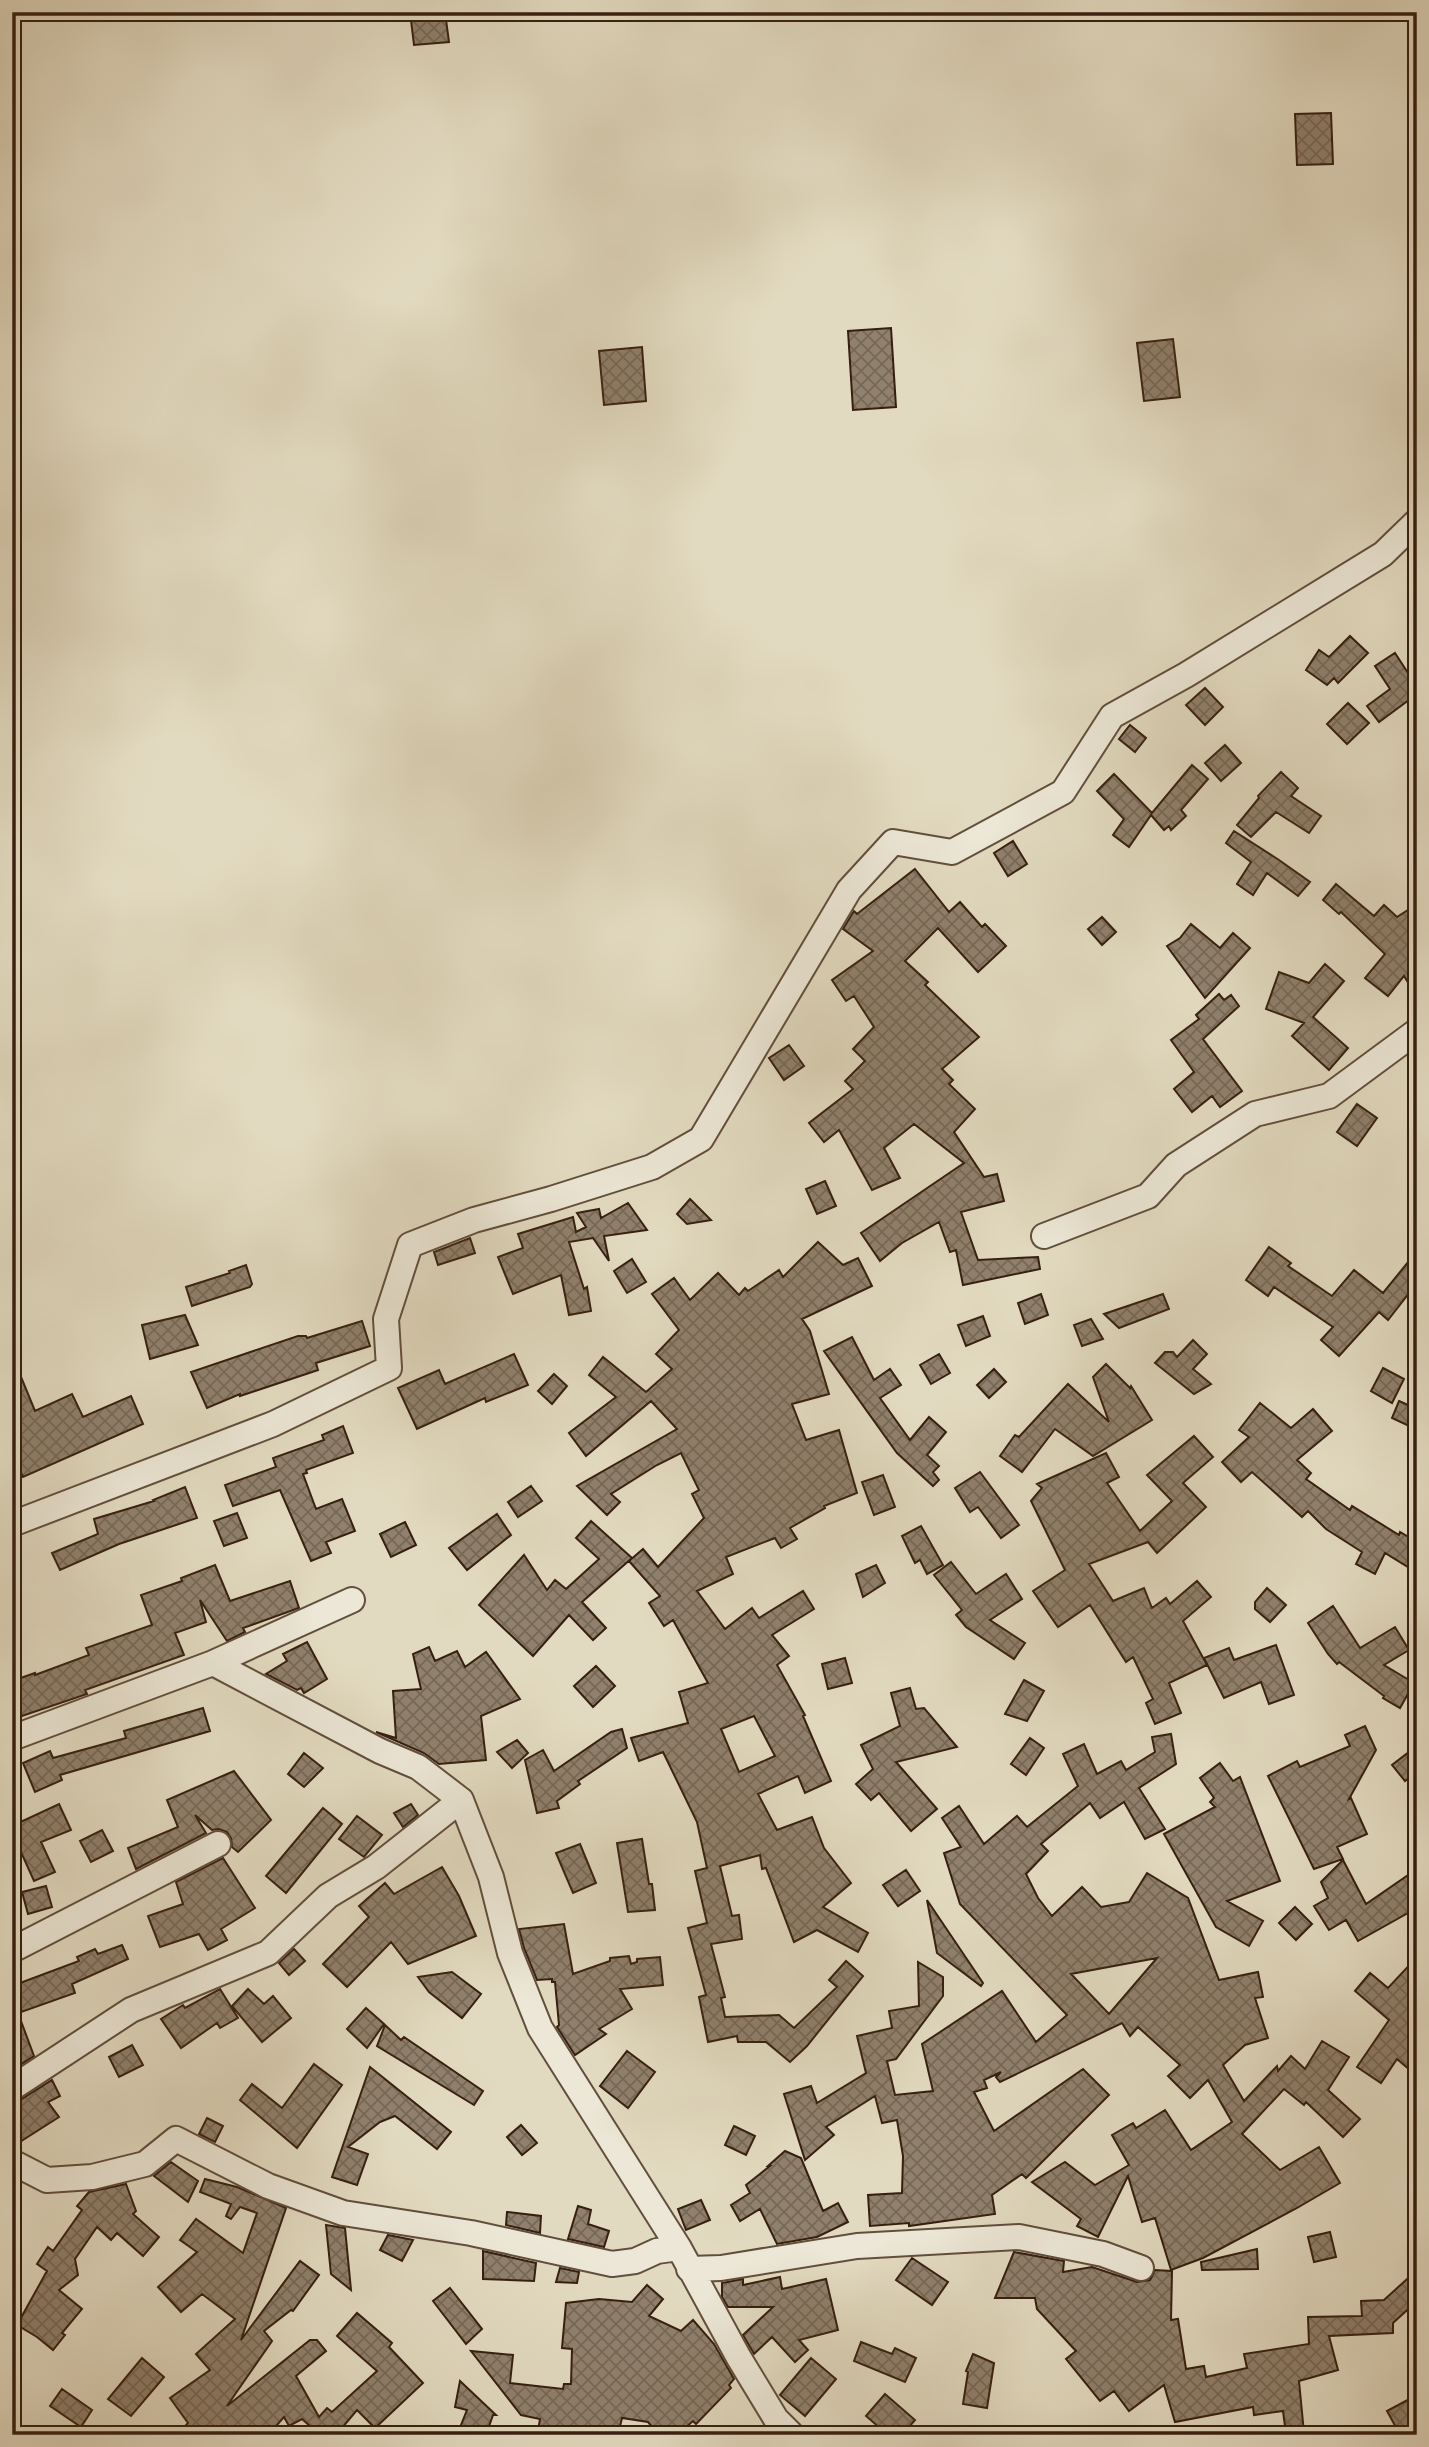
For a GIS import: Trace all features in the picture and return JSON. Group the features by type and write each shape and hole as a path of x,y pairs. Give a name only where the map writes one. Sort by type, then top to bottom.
{"street":[{"path":"12,1524 274,1424 389,1368 386,1319 410,1245 474,1220 652,1167 701,1139 849,890 893,842 952,852 1063,792 1112,716 1186,675 1383,554 1417,521"},
{"path":"1044,1236 1149,1196 1176,1165 1255,1114 1329,1096 1417,1031"},
{"path":"12,1738 213,1663 352,1600"},
{"path":"213,1663 369,1746 418,1767 461,1800 491,1877 510,1953 540,2028 684,2258 776,2419 792,2435"},
{"path":"12,2088 131,2010 268,1953 328,1896 376,1867 461,1800"},
{"path":"12,1950 218,1844"},
{"path":"12,2162 47,2180 92,2177 145,2164 176,2139 268,2186 343,2213 471,2233 612,2263 635,2261 657,2251 721,2268 857,2246 1019,2237 1103,2254 1141,2268"}],"building":[{"path":"410,12 445,12 449,42 414,45"},
{"path":"1331,113 1333,164 1297,165 1295,114"},
{"path":"891,328 896,407 853,410 848,331"},
{"path":"1173,339 1180,397 1144,401 1137,343"},
{"path":"642,347 646,401 604,405 599,351"},
{"path":"1350,636 1368,653 1338,683 1334,678 1327,685 1306,670 1319,650 1329,657"},
{"path":"1395,653 1408,673 1417,666 1417,694 1379,722 1367,706 1390,689 1375,666"},
{"path":"1205,688 1223,707 1205,725 1186,705"},
{"path":"1348,703 1369,723 1347,744 1327,724"},
{"path":"1130,725 1146,738 1135,752 1119,739"},
{"path":"1225,745 1241,763 1221,781 1205,763"},
{"path":"1192,765 1208,779 1181,810 1186,816 1171,830 1169,826 1164,830 1151,815 1129,847 1113,835 1124,819 1097,791 1114,774 1152,813"},
{"path":"1281,772 1298,788 1291,796 1321,816 1309,833 1276,812 1251,837 1237,825 1258,796"},
{"path":"1234,831 1310,882 1298,896 1267,873 1253,895 1237,884 1251,862 1226,843"},
{"path":"1013,841 1027,864 1008,876 994,853"},
{"path":"915,869 949,912 960,902 982,927 985,924 1006,946 978,972 938,928 905,961 928,982 925,985 979,1037 942,1069 953,1080 949,1084 975,1109 954,1132 984,1177 997,1174 1004,1201 961,1212 978,1260 1038,1257 1040,1269 963,1285 956,1250 950,1252 939,1222 902,1243 880,1261 861,1233 964,1163 914,1124 884,1148 900,1178 872,1190 839,1130 824,1142 809,1123 853,1089 845,1081 865,1061 853,1049 874,1027 854,996 846,1001 832,980 873,951 843,929 854,911 857,914"},
{"path":"1336,884 1374,916 1384,905 1397,917 1417,904 1417,997 1404,976 1388,996 1365,978 1385,954 1341,912 1339,914 1323,900"},
{"path":"1102,917 1116,932 1102,945 1088,929"},
{"path":"1191,924 1220,948 1233,933 1250,948 1205,998 1167,946 1180,938"},
{"path":"1325,964 1344,981 1313,1017 1348,1048 1329,1070 1292,1036 1304,1023 1266,1009 1279,972 1309,983"},
{"path":"1219,994 1224,1000 1231,995 1239,1006 1203,1039 1242,1091 1220,1107 1212,1096 1192,1112 1174,1089 1194,1072 1171,1040 1199,1019 1196,1015"},
{"path":"789,1045 804,1066 784,1080 769,1058"},
{"path":"1357,1104 1377,1118 1357,1146 1337,1132"},
{"path":"825,1181 836,1206 817,1214 806,1189"},
{"path":"690,1199 711,1220 687,1224 677,1214"},
{"path":"628,1203 647,1230 604,1236 609,1261 593,1238 569,1242 584,1289 587,1287 591,1311 569,1315 561,1275 513,1294 498,1257 523,1248 518,1234 573,1217 576,1232 586,1227 577,1213 599,1209 601,1218"},
{"path":"470,1238 475,1253 438,1265 434,1252"},
{"path":"818,1242 843,1265 858,1258 872,1286 802,1319 810,1331 829,1394 792,1404 806,1440 839,1430 857,1493 824,1506 825,1508 790,1528 797,1539 781,1548 775,1538 726,1557 733,1574 697,1591 725,1629 752,1608 759,1618 803,1591 814,1609 772,1635 789,1656 777,1665 805,1715 803,1716 831,1781 805,1793 798,1776 758,1794 777,1830 812,1817 824,1848 851,1883 823,1907 868,1933 858,1952 817,1930 794,1942 766,1868 762,1869 760,1855 720,1866 732,1916 739,1915 742,1939 711,1944 725,1997 721,1998 725,2017 779,2015 794,2028 837,1987 829,1980 846,1961 863,1976 807,2046 790,2062 766,2042 738,2042 737,2036 708,2042 699,1997 706,1995 688,1928 707,1923 695,1871 707,1868 697,1822 663,1752 639,1761 631,1738 688,1723 679,1692 708,1683 673,1620 664,1626 649,1603 660,1596 629,1561 643,1549 658,1567 704,1518 692,1494 699,1490 681,1453 611,1494 620,1502 607,1515 577,1486 677,1429 651,1401 586,1456 569,1433 616,1397 589,1375 603,1357 646,1392 672,1369 656,1354 679,1330 652,1294 674,1278 690,1300 718,1273 739,1295 745,1288 748,1291 779,1270 783,1277","holes":["754,1716 775,1756 739,1772 721,1729"]},
{"path":"1269,1247 1291,1263 1288,1266 1332,1296 1354,1270 1383,1293 1417,1251 1417,1283 1388,1320 1379,1312 1339,1356 1321,1340 1333,1327 1274,1287 1268,1296 1246,1280"},
{"path":"632,1259 646,1282 627,1293 614,1271"},
{"path":"246,1265 252,1284 250,1287 192,1306 186,1287"},
{"path":"1041,1294 1048,1315 1025,1324 1018,1303"},
{"path":"1163,1294 1169,1309 1119,1328 1104,1314"},
{"path":"185,1315 198,1345 150,1359 142,1325"},
{"path":"983,1316 990,1336 966,1346 958,1325"},
{"path":"1091,1319 1103,1339 1082,1346 1074,1325"},
{"path":"362,1321 370,1346 316,1363 318,1370 240,1394 207,1408 191,1372 298,1336 307,1338"},
{"path":"852,1337 874,1380 890,1369 901,1385 880,1398 910,1440 929,1417 946,1432 927,1455 939,1466 933,1472 939,1480 933,1486 897,1453 824,1351"},
{"path":"1193,1340 1207,1354 1193,1369 1211,1384 1194,1394 1155,1363 1165,1352 1173,1352 1177,1357"},
{"path":"514,1354 528,1385 486,1402 485,1398 417,1429 398,1388 439,1370 445,1384"},
{"path":"939,1354 950,1373 931,1384 920,1365"},
{"path":"12,1355 35,1411 72,1394 83,1417 131,1396 143,1424 23,1477 12,1454"},
{"path":"1106,1364 1130,1388 1131,1386 1152,1420 1093,1456 1055,1429 1022,1472 1000,1456 1015,1435 1019,1437 1068,1384 1109,1422 1093,1377"},
{"path":"1383,1368 1404,1379 1392,1403 1371,1391"},
{"path":"994,1369 1006,1382 989,1398 977,1385"},
{"path":"554,1374 567,1386 552,1404 538,1391"},
{"path":"1399,1401 1417,1409 1409,1426 1392,1418"},
{"path":"1260,1403 1291,1428 1313,1409 1332,1431 1297,1460 1311,1473 1306,1479 1350,1510 1352,1506 1399,1535 1400,1532 1417,1542 1417,1552 1408,1567 1385,1553 1375,1574 1356,1564 1362,1552 1326,1529 1308,1511 1302,1517 1252,1472 1241,1482 1222,1462 1249,1437 1239,1430"},
{"path":"343,1426 353,1453 306,1470 307,1473 303,1474 316,1509 342,1499 355,1531 326,1542 331,1553 311,1561 280,1490 233,1506 225,1485 276,1467 273,1458 324,1440 322,1435"},
{"path":"1194,1436 1213,1457 1183,1483 1206,1507 1157,1553 1148,1542 1089,1564 1113,1601 1144,1588 1152,1608 1166,1598 1170,1604 1197,1581 1211,1597 1183,1621 1207,1665 1169,1683 1181,1713 1155,1724 1146,1703 1153,1699 1133,1657 1126,1662 1090,1605 1058,1627 1033,1591 1065,1570 1031,1501 1042,1488 1037,1484 1106,1453 1119,1477 1107,1483 1140,1531 1172,1501 1147,1475"},
{"path":"980,1472 1019,1525 1001,1538 978,1507 970,1512 955,1488"},
{"path":"883,1475 895,1507 874,1515 862,1482"},
{"path":"531,1486 542,1501 518,1517 508,1502"},
{"path":"185,1487 197,1518 119,1544 60,1570 52,1553 98,1534 94,1519 154,1501"},
{"path":"237,1513 247,1538 224,1546 214,1521"},
{"path":"497,1514 511,1535 467,1570 449,1548"},
{"path":"591,1521 632,1558 582,1602 606,1628 593,1640 569,1615 533,1656 479,1605 524,1555 547,1590 555,1580 566,1589 599,1559 576,1538"},
{"path":"405,1522 416,1545 391,1557 380,1534"},
{"path":"921,1526 943,1565 927,1574 920,1560 915,1563 902,1536"},
{"path":"951,1562 976,1594 1006,1574 1022,1599 990,1620 1025,1643 1014,1659 966,1627 956,1615 962,1610 934,1575"},
{"path":"215,1565 230,1601 290,1581 299,1608 243,1628 245,1632 227,1641 200,1600 206,1622 175,1633 184,1655 85,1690 87,1694 16,1718 12,1707 12,1681 89,1655 86,1648 152,1625 141,1595 182,1581 181,1578"},
{"path":"876,1565 885,1583 863,1597 856,1574"},
{"path":"1267,1588 1286,1605 1270,1622 1255,1609 1255,1602"},
{"path":"1333,1606 1360,1648 1395,1627 1409,1650 1384,1665 1414,1683 1400,1708 1383,1698 1384,1696 1339,1662 1337,1664 1328,1654 1308,1623"},
{"path":"307,1642 327,1679 304,1693 301,1688 297,1690 266,1674 287,1661 283,1654"},
{"path":"1276,1645 1294,1695 1269,1704 1261,1682 1224,1698 1204,1658 1229,1648 1234,1660"},
{"path":"429,1647 435,1661 457,1651 465,1667 486,1652 520,1699 481,1716 486,1760 439,1764 424,1753 376,1732 396,1738 393,1691 421,1689 413,1654"},
{"path":"845,1658 852,1683 828,1689 822,1664"},
{"path":"596,1666 615,1686 593,1707 574,1686"},
{"path":"1024,1680 1044,1691 1027,1721 1005,1714"},
{"path":"910,1688 916,1709 924,1708 957,1747 896,1762 937,1809 911,1831 879,1793 871,1800 856,1784 873,1769 861,1745 900,1726 891,1693"},
{"path":"203,1708 210,1731 60,1775 62,1780 35,1792 23,1763 50,1751 53,1758 126,1738 124,1731"},
{"path":"1365,1726 1376,1750 1349,1799 1351,1798 1367,1834 1337,1847 1343,1859 1314,1869 1268,1776 1297,1761 1300,1767 1350,1746 1345,1735"},
{"path":"622,1729 627,1748 578,1781 580,1784 557,1801 559,1808 537,1813 525,1760 543,1750 554,1771 611,1732"},
{"path":"1171,1734 1176,1764 1139,1788 1165,1829 1145,1839 1124,1802 1100,1818 1090,1803 1041,1844 1048,1851 1026,1874 1038,1898 1052,1916 1082,1887 1101,1907 1129,1902 1147,1873 1188,1898 1219,1980 1258,1972 1263,1997 1255,1998 1268,2038 1245,2045 1223,2065 1244,2101 1277,2066 1278,2071 1291,2056 1305,2069 1322,2041 1349,2057 1328,2090 1360,2119 1343,2137 1306,2102 1304,2105 1284,2089 1242,2134 1280,2170 1319,2147 1340,2183 1203,2258 1171,2270 1155,2218 1142,2222 1128,2176 1098,2237 1077,2226 1081,2219 1032,2182 1065,2162 1095,2185 1129,2165 1112,2135 1133,2123 1136,2128 1165,2110 1191,2150 1232,2122 1208,2080 1190,2098 1168,2076 1180,2065 1138,2027 1130,2036 1122,2023 1000,2082 996,2077 1001,2072 984,2080 987,2088 974,2092 994,2131 1083,2069 1109,2095 1026,2178 1022,2174 992,2195 995,2214 909,2226 909,2223 870,2226 868,2195 902,2193 903,2156 897,2120 882,2123 875,2096 826,2127 834,2135 805,2160 784,2094 811,2086 817,2103 866,2073 857,2036 892,2028 889,2011 919,2006 918,1962 943,1977 943,1996 896,2059 887,2061 895,2095 933,2091 922,2044 1002,1991 1036,2042 1067,2015 960,1904 944,1853 961,1847 942,1818 959,1806 984,1844 1017,1816 1027,1827 1078,1786 1063,1754 1084,1744 1097,1774 1121,1761 1126,1770 1155,1752 1152,1737","holes":["1157,1958 1109,2014 1071,1974"]},
{"path":"1030,1738 1044,1748 1026,1775 1011,1764"},
{"path":"517,1740 528,1753 512,1768 497,1752"},
{"path":"1409,1752 1417,1762 1417,1772 1405,1781 1392,1765"},
{"path":"304,1753 323,1768 304,1787 288,1774"},
{"path":"1220,1763 1233,1781 1240,1777 1280,1881 1227,1901 1263,1921 1249,1946 1216,1927 1164,1834 1215,1807 1210,1802 1214,1798 1200,1778"},
{"path":"234,1771 271,1820 238,1852 232,1847 227,1832 212,1830 195,1815 206,1833 136,1869 128,1848 178,1827 167,1800"},
{"path":"59,1804 71,1830 41,1842 55,1872 34,1881 21,1852 12,1856 12,1826"},
{"path":"411,1804 418,1815 403,1827 394,1813"},
{"path":"323,1808 342,1824 286,1893 266,1876"},
{"path":"357,1816 382,1835 364,1857 339,1839"},
{"path":"102,1830 113,1851 91,1862 80,1841"},
{"path":"642,1839 655,1910 628,1912 617,1843"},
{"path":"580,1844 596,1883 573,1893 556,1853"},
{"path":"223,1858 255,1908 221,1929 227,1940 208,1950 199,1934 160,1947 148,1916 183,1904 176,1882"},
{"path":"1343,1860 1366,1904 1417,1869 1417,1908 1358,1941 1346,1920 1329,1930 1314,1906 1328,1898 1321,1882"},
{"path":"442,1867 459,1896 476,1936 408,1964 391,1942 347,1987 323,1964 369,1917 359,1906 385,1883 394,1894"},
{"path":"906,1870 920,1891 898,1906 883,1885"},
{"path":"46,1886 52,1907 28,1914 22,1892"},
{"path":"927,1900 983,1983 981,1986 937,1953"},
{"path":"1295,1907 1312,1924 1296,1940 1279,1923"},
{"path":"564,1924 573,1974 610,1961 610,1958 629,1956 631,1964 637,1962 637,1959 660,1957 663,1985 620,1989 632,2009 599,2029 606,2034 575,2055 557,2027 555,1982 552,1982 552,1979 537,1980 519,1929"},
{"path":"122,1945 128,1959 72,1984 75,1993 18,2013 34,2056 15,2068 12,2061 12,1986 79,1961 77,1957 95,1949 98,1954"},
{"path":"294,1949 305,1961 289,1975 279,1963"},
{"path":"1417,1957 1417,2076 1397,2059 1381,2083 1357,2067 1389,2020 1355,1991 1370,1973 1388,1988"},
{"path":"452,1972 481,1994 462,2018 429,1992 418,1977"},
{"path":"220,1989 238,2018 220,2028 217,2023 181,2048 161,2019 183,2005 185,2008"},
{"path":"248,1989 264,2004 273,1996 291,2018 262,2042 232,2006"},
{"path":"366,2008 384,2024 367,2048 347,2029"},
{"path":"385,2025 401,2040 404,2037 483,2091 474,2105 377,2046"},
{"path":"132,2045 143,2065 119,2077 109,2057"},
{"path":"627,2051 655,2072 628,2108 600,2086"},
{"path":"314,2064 342,2085 297,2148 240,2100 252,2084 282,2108"},
{"path":"370,2067 451,2132 437,2149 395,2116 380,2122 348,2147 368,2154 357,2185 332,2177"},
{"path":"52,2080 60,2096 48,2102 59,2117 12,2147 12,2103"},
{"path":"207,2118 223,2126 215,2142 199,2134"},
{"path":"521,2125 537,2143 522,2155 507,2137"},
{"path":"734,2126 755,2136 746,2155 725,2145"},
{"path":"785,2151 801,2158 823,2211 838,2203 848,2222 817,2237 777,2244 760,2209 740,2221 731,2205 750,2193 746,2185"},
{"path":"171,2162 198,2181 188,2202 154,2176"},
{"path":"205,2179 237,2187 286,2208 241,2340 300,2261 319,2275 293,2311 264,2331 272,2341 227,2406 310,2340 317,2340 326,2351 296,2376 319,2417 327,2408 332,2412 377,2371 337,2336 357,2313 392,2343 389,2347 423,2383 375,2428 357,2410 336,2435 320,2435 302,2419 289,2426 284,2417 268,2435 177,2435 188,2423 170,2398 210,2370 196,2354 235,2319 202,2294 181,2312 158,2287 197,2252 180,2240 196,2219 243,2253 257,2213 240,2207 231,2219 226,2216 231,2204 200,2192"},
{"path":"126,2184 136,2211 133,2214 159,2237 143,2256 117,2233 111,2240 97,2227 75,2259 78,2275 59,2290 82,2309 62,2333 65,2335 53,2350 17,2325 47,2271 37,2264 48,2247 53,2251 82,2210 77,2206 89,2192"},
{"path":"701,2200 710,2220 686,2230 678,2209"},
{"path":"578,2206 591,2210 588,2224 609,2231 604,2247 568,2239"},
{"path":"507,2212 541,2216 540,2233 506,2225"},
{"path":"326,2225 345,2228 351,2290 331,2274"},
{"path":"1330,2232 1336,2257 1314,2262 1308,2237"},
{"path":"388,2235 413,2240 402,2261 380,2250"},
{"path":"1257,2249 1258,2269 1202,2270 1201,2262"},
{"path":"483,2251 536,2263 534,2281 483,2279"},
{"path":"1014,2252 1064,2261 1063,2272 1092,2267 1137,2282 1150,2280 1155,2270 1172,2271 1171,2320 1178,2319 1186,2369 1204,2366 1206,2377 1247,2368 1244,2354 1309,2344 1308,2317 1362,2316 1361,2301 1384,2300 1417,2270 1417,2301 1393,2323 1393,2333 1329,2336 1338,2370 1299,2381 1304,2433 1286,2434 1283,2411 1254,2415 1253,2407 1175,2422 1164,2385 1129,2411 1114,2391 1100,2401 1066,2359 1076,2351 1037,2309 1035,2298 995,2298"},
{"path":"912,2258 948,2282 932,2305 896,2280"},
{"path":"560,2268 579,2272 577,2283 556,2282"},
{"path":"780,2277 782,2289 826,2279 838,2330 799,2340 808,2350 795,2362 772,2337 754,2354 743,2335 773,2307 728,2307 722,2297 722,2283 743,2279 743,2285"},
{"path":"647,2285 663,2299 649,2316 681,2331 693,2320 714,2344 734,2379 729,2385 731,2388 696,2424 693,2421 677,2435 659,2435 648,2422 622,2418 618,2435 556,2435 538,2431 540,2419 521,2415 471,2351 513,2355 510,2383 563,2389 564,2384 571,2384 572,2349 562,2348 566,2303 599,2299 632,2302"},
{"path":"450,2288 482,2329 466,2344 433,2301"},
{"path":"861,2342 892,2354 895,2348 916,2358 905,2382 854,2361"},
{"path":"973,2354 994,2363 987,2408 963,2404 966,2371"},
{"path":"142,2358 164,2377 131,2416 108,2399"},
{"path":"811,2358 836,2379 805,2416 780,2395"},
{"path":"460,2381 496,2415 493,2415 486,2435 457,2435 467,2410 455,2407"},
{"path":"62,2389 92,2410 81,2427 50,2406"},
{"path":"885,2394 915,2420 902,2435 888,2435 866,2416"},
{"path":"1417,2395 1417,2423 1399,2433 1387,2411"}]}
